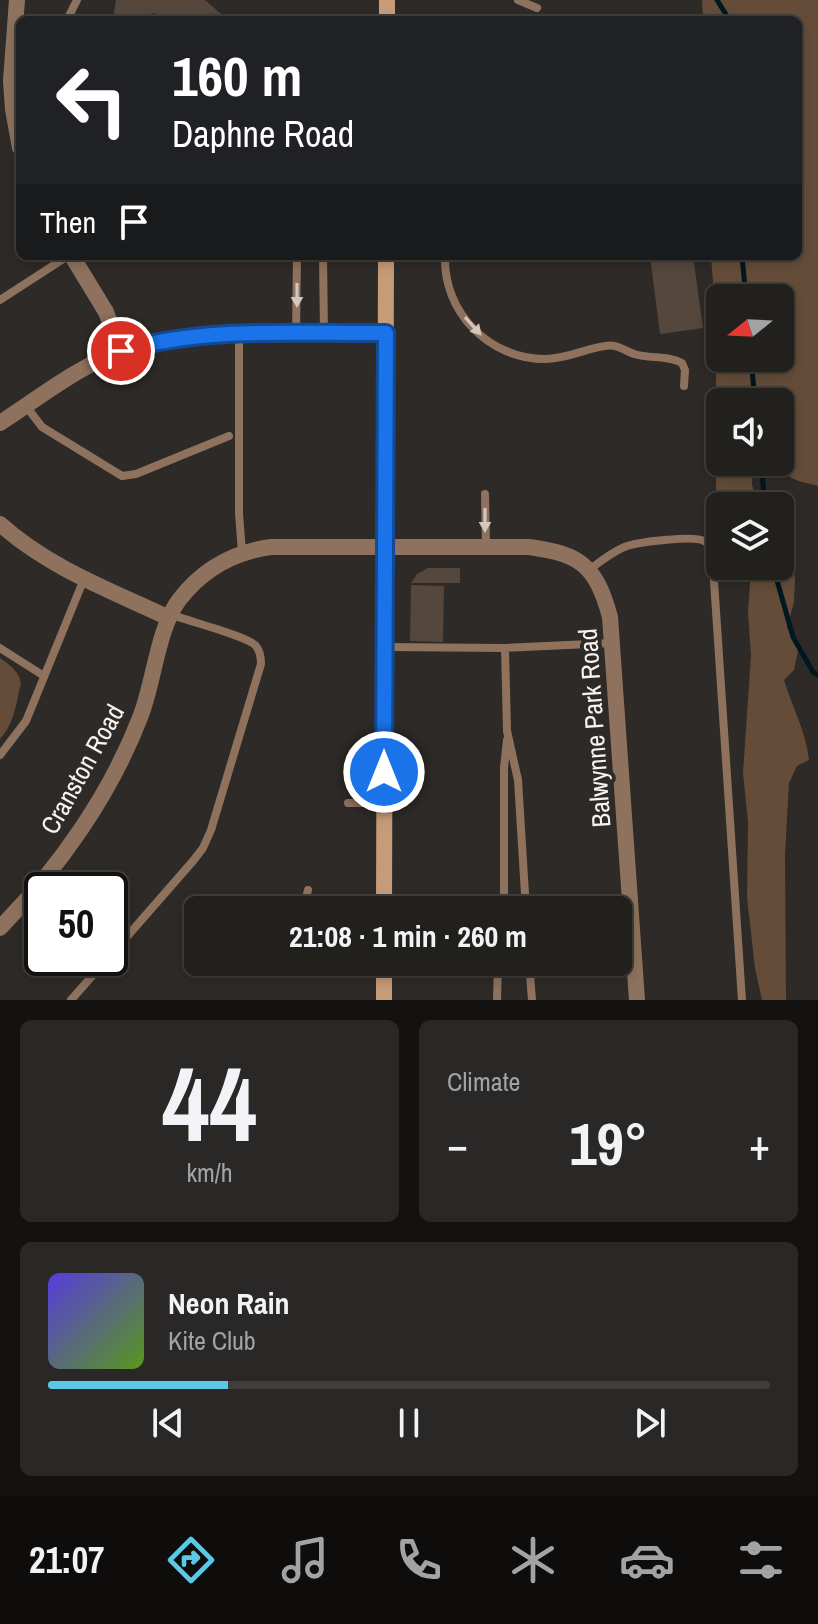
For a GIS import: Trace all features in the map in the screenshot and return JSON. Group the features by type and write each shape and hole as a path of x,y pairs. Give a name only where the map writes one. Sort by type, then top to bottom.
{"main road":[{"path":"384,896 386,260"},
{"path":"384,976 384,1000"}],"street":[{"path":"16,126 11,81 17,0"},
{"path":"73,260 106,312 121,351"},
{"path":"0,423 82,371 121,351 173,338 239,333 386,333"},
{"path":"0,524 35,552 84,579 170,616"},
{"name":"Cranston Road","path":"0,928 58,859 108,784 148,697 170,616 202,576 228,559 255,549 289,546 385,547"},
{"path":"385,547 529,547 566,554 589,570"},
{"name":"Balwynne Park Road","path":"589,570 605,597 613,643 637,1000"}],"lane":[{"path":"518,0 537,8"},
{"path":"0,300 64,260"},
{"path":"296,334 297,260"},
{"path":"323,260 324,333"},
{"path":"445,260 445,271 456,305 469,325 504,351 545,359 566,357 606,346 619,347 636,355 674,358 682,363 685,370 684,386"},
{"path":"239,333 239,513 242,553"},
{"path":"26,406 42,427 122,476 136,474 229,436"},
{"path":"485,494 486,546"},
{"path":"589,570 614,552 639,543 693,538 709,544 712,551 742,1000"},
{"path":"0,755 26,721 84,579"},
{"path":"128,935 203,848 261,664 256,645 247,639 170,616"},
{"path":"385,647 505,648 613,643"},
{"path":"0,648 44,676"},
{"path":"504,896 505,648"},
{"path":"507,731 518,780 525,896"},
{"path":"348,803 384,803"},
{"path":"306,896 308,890"},
{"path":"71,1000 92,976"},
{"path":"497,1000 498,976"},
{"path":"530,976 532,1000"}],"shaded area":[{"path":"116,0 205,0 223,16 164,16 153,13 147,16 114,16"},
{"path":"702,0 818,0 818,486 790,476 794,476 794,388 716,388 716,372 794,372 794,284 713,284 711,260 802,260 802,16 703,16"},
{"path":"651,260 694,260 703,328 660,334"},
{"path":"716,476 752,476 754,492 716,492"},
{"path":"428,568 460,568 460,583 411,583 417,574"},
{"path":"794,572 795,578 794,602 787,627 798,651 794,670 784,680 802,729 809,760 797,766 789,783 785,855 786,1000 762,1000 747,897 748,822 743,773 751,655 748,612 749,580 794,580"},
{"path":"411,585 444,586 443,642 410,641"},
{"path":"0,658 11,666 21,684 12,719 0,739"}],"waterway":[{"path":"717,0 727,16"},
{"path":"742,260 745,284"},
{"path":"752,372 754,388"},
{"path":"762,476 764,492"},
{"path":"777,580 793,637 813,672 818,675"}],"route":[{"path":"121,351 173,338 221,333 386,333 384,772"}]}
